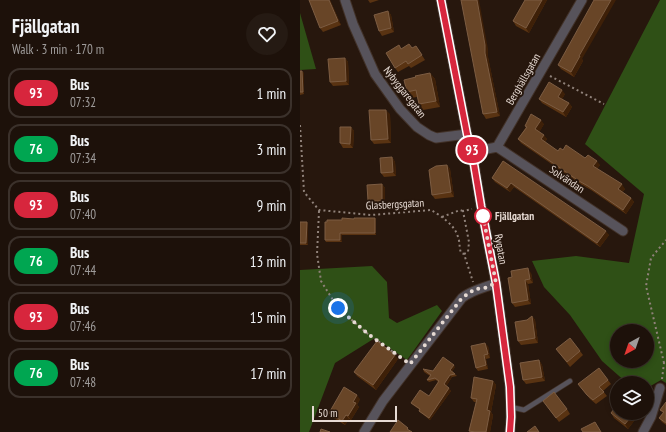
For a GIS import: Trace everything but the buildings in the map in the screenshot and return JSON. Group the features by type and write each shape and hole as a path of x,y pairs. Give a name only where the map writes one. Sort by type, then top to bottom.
{"street":[{"name":"Nybyggaregatan","path":"345,0 353,24 375,74 400,109 417,127 436,138 467,134"},
{"name":"Rygatan","path":"441,0 467,134 472,152 496,283 510,387 510,432"},
{"name":"Berghällsgatan","path":"497,147 582,0"},
{"path":"472,152 497,147"},
{"name":"Solvändan","path":"497,147 622,231"},
{"path":"364,432 383,401 410,364 462,298 475,289 485,288 496,283"},
{"path":"643,432 651,417 660,388"}],"lane":[{"path":"511,407 524,410 570,381"}],"path":[{"path":"542,71 604,104"},
{"path":"300,125 304,192 319,210 317,254 321,281 338,308 368,334 410,364"},
{"path":"442,217 460,210 463,211 481,206"},
{"name":"Glasbergsgatan","path":"319,210 371,215 431,210 442,217 456,232 460,250 461,253 464,254 475,289"},
{"path":"463,211 469,246 468,252 464,254"},
{"path":"660,388 665,362 646,286 651,258 666,240"}],"green space":[{"path":"660,0 666,0 666,383 661,380 654,384 654,376 619,376 602,361 570,315 544,287 532,261 576,256 629,263 644,194 585,144"},
{"path":"300,13 316,69 300,70"},
{"path":"372,266 387,282 389,318 397,323 437,305 442,311 407,360 375,338 335,363 309,432 300,432 300,270"}],"bus line":[{"name":"93","path":"441,0 467,134 472,152 496,283 510,387 510,432"}],"place":[{"name":"Fjällgatan","path":"483,216"}],"route":[{"path":"338,308 368,334 410,364 466,294 475,289 485,288 496,283 483,216"}]}
